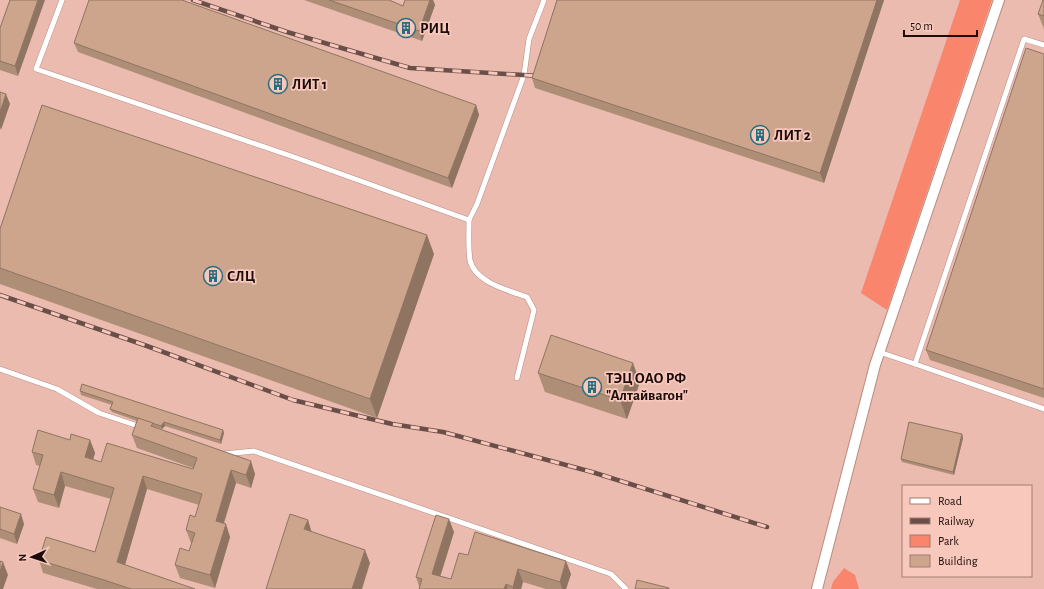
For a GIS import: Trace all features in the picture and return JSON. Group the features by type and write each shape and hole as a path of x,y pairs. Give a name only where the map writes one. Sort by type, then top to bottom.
{"street":[{"path":"818,589 879,352 999,0"}],"lane":[{"path":"62,0 36,70 294,157 469,220"},
{"path":"517,378 534,310 528,297 495,287 476,271 470,261 469,220 477,204 524,75 529,39 544,0"},
{"path":"915,364 1024,38 1044,45"},
{"path":"879,352 1044,409"},
{"path":"0,369 56,389 99,413 144,428"},
{"path":"218,452 225,454 254,451 611,574 626,589"}],"green space":[{"path":"960,0 992,0 887,310 861,293"},
{"path":"844,568 855,575 859,589 831,589 833,582"}],"building":[{"path":"10,0 38,0 15,66 0,61 0,28"},
{"name":"ЛИТ 1","path":"89,0 182,0 476,105 448,178 74,43"},
{"path":"329,0 389,0 403,6 405,0 430,0 419,31"},
{"name":"ЛИТ 2","path":"557,0 877,0 820,173 532,78"},
{"path":"1044,0 1044,16 1038,14"},
{"path":"1026,48 1044,54 1044,389 926,350"},
{"path":"0,92 6,94 0,112"},
{"name":"СЛЦ","path":"42,105 427,235 370,399 0,268 0,229"},
{"path":"551,335 633,363 620,400 538,373"},
{"path":"82,384 223,430 220,440 164,422 161,426 110,409 113,402 80,391"},
{"path":"138,418 153,423 151,426 251,461 246,475 231,470 216,521 226,524 210,575 175,565 180,548 189,551 195,533 186,530 190,515 195,517 202,494 143,476 117,562 195,589 131,589 39,560 46,537 95,552 114,488 61,472 54,495 33,489 43,455 32,452 38,430 70,440 71,434 90,440 85,457 101,462 107,443 193,469 197,458 132,435"},
{"path":"909,422 962,434 953,472 901,459"},
{"path":"0,507 21,514 14,534 0,529"},
{"path":"290,514 308,520 304,529 365,550 352,589 266,589"},
{"path":"436,515 449,519 432,574 451,579 459,553 468,555 475,532 566,561 560,582 518,569 513,587 506,584 504,589 419,589 422,579 416,577"},
{"path":"0,561 3,562 0,572"},
{"path":"637,580 669,588 669,589 635,589"}],"railway":[{"path":"193,0 287,32 410,68 539,76"},
{"path":"0,295 147,346 293,400 392,424 443,432 592,472 767,527"}],"place":[{"name":"РИЦ","path":"406,28"},
{"name":"ЛИТ 1","path":"278,84"},
{"name":"ЛИТ 2","path":"760,135"},
{"name":"СЛЦ","path":"213,276"},
{"name":"ТЭЦ ОАО РФ \"Алтайвагон\"","path":"592,387"}]}
